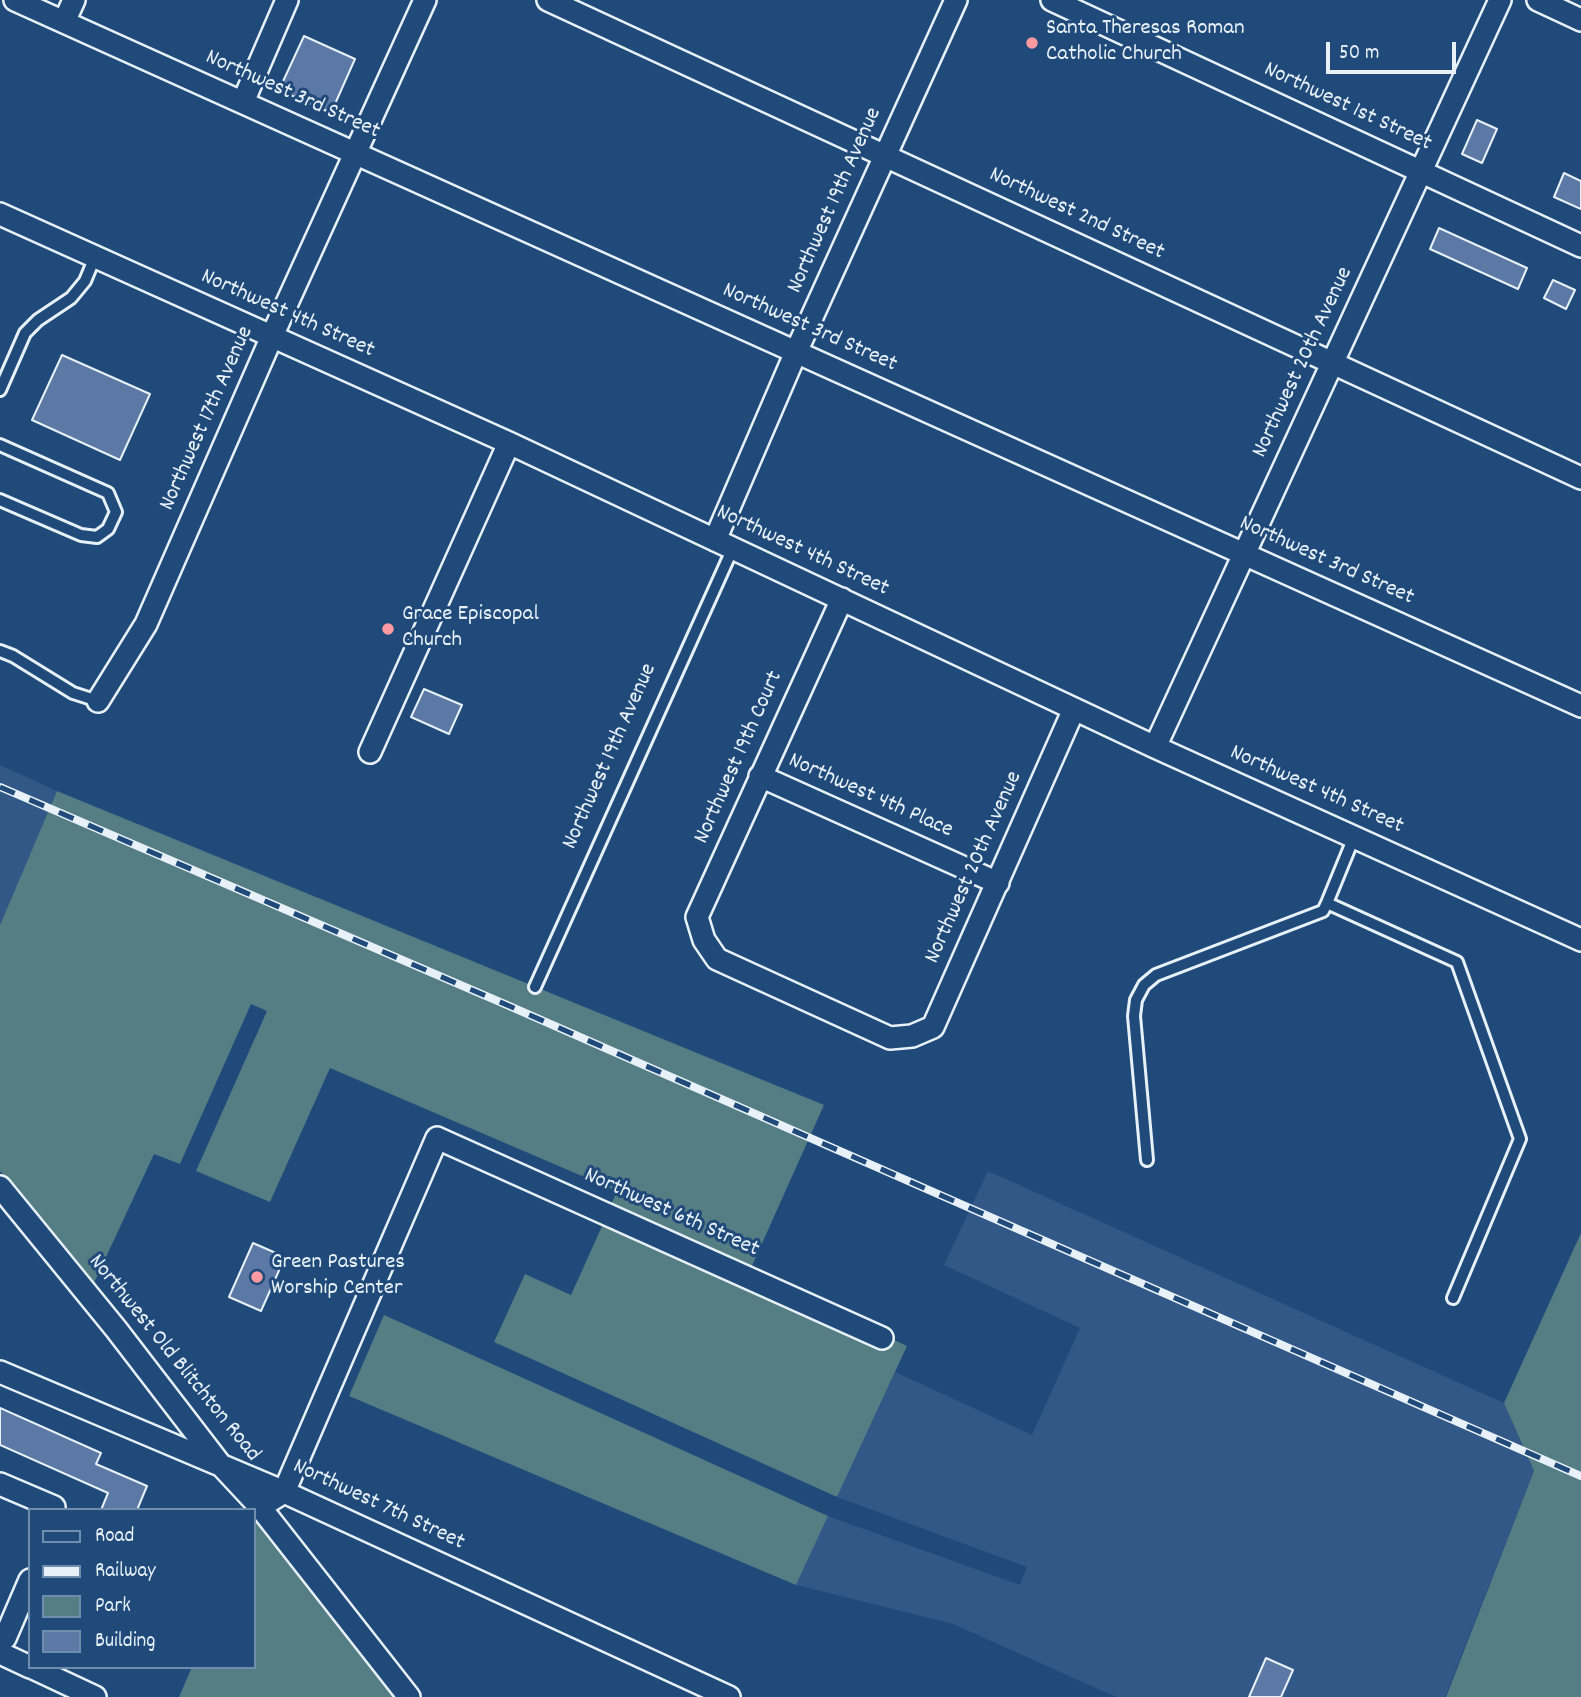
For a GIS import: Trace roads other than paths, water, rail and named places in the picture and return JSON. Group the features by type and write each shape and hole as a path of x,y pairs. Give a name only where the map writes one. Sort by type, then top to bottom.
{"street":[{"name":"Northwest 3rd Street","path":"15,0 1581,706"},
{"path":"64,22 74,0"},
{"path":"243,102 287,0"},
{"name":"Northwest 17th Avenue","path":"99,701 146,624 272,337 425,0"},
{"name":"Northwest 2nd Street","path":"548,0 1581,478"},
{"name":"Northwest 19th Avenue","path":"724,544 796,352 956,0"},
{"name":"Northwest 1st Street","path":"1052,0 1581,246"},
{"name":"Northwest 20th Avenue","path":"1155,747 1500,0"},
{"path":"1538,0 1581,20"},
{"name":"Northwest 4th Street","path":"0,214 509,443 1155,747 1581,940"},
{"path":"370,752 509,443"},
{"name":"Northwest 19th Court","path":"842,600 696,918 704,940 717,959 890,1038 912,1036"},
{"name":"Northwest 20th Avenue","path":"912,1036 933,1027 1074,709"},
{"name":"Northwest 4th Place","path":"760,776 998,883"},
{"name":"Northwest 6th Street","path":"284,1492 437,1138 883,1338"},
{"name":"Northwest Old Blitchton Road","path":"0,1187 116,1329 219,1463 260,1507 408,1697"},
{"name":"Northwest 7th Street","path":"0,1372 219,1463 729,1697"},
{"path":"0,1483 54,1508"},
{"path":"260,1507 284,1492"},
{"path":"0,1641 5,1638 28,1585"},
{"path":"0,1653 28,1666"},
{"path":"34,1669 94,1697"}],"lane":[{"path":"0,390 25,333 38,320 71,298 85,281 95,257"},
{"path":"0,445 108,493 116,512 108,528 97,537 81,535 0,500"},
{"name":"Northwest 19th Avenue","path":"535,987 724,544"},
{"path":"0,651 73,693 99,701"},
{"path":"1147,1160 1134,1016 1136,1000 1143,985 1156,975 1323,911 1354,837"},
{"path":"1327,903 1457,962 1520,1139 1453,1298"}],"railway":[{"path":"0,787 507,1005 1581,1476"}],"place":[{"name":"Santa Theresas Roman Catholic Church","path":"1032,43"},
{"name":"Grace Episcopal Church","path":"388,629"},
{"name":"Green Pastures Worship Center","path":"257,1277"}]}
